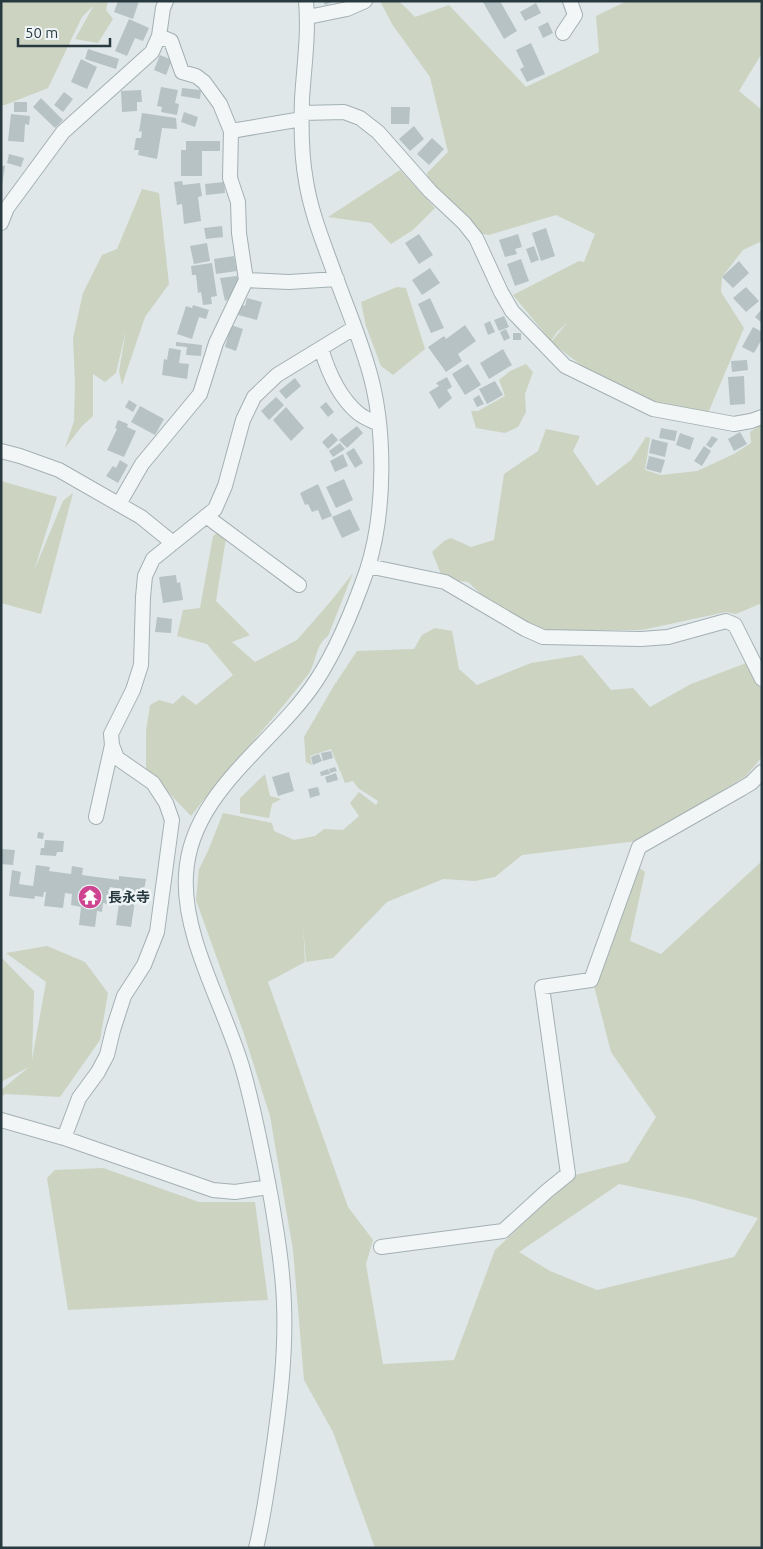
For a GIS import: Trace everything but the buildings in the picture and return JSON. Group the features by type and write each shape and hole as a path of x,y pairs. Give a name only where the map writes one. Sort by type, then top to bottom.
{"street":[{"path":"1,223 7,208 62,132 152,52 159,36 163,8 166,1"},
{"path":"256,1548 280,1406 285,1342 283,1290 277,1231 254,1112 242,1066 196,941 187,910 186,874 191,845 201,821 230,779 297,705 315,682 332,652 354,604 368,566 376,526 382,475 376,399 369,369 313,212 306,184 302,152 302,116 308,47 306,1"},
{"path":"308,17 347,9 365,1"},
{"path":"563,33 575,15 570,1"},
{"path":"119,504 142,464 200,394 216,342 246,280 239,233 238,202 230,178 231,131 220,104 204,82 196,76 182,72 171,41 159,36"},
{"path":"231,131 302,116 344,112 360,118 378,132 430,191 476,238 512,311 565,366 653,409 734,424 752,422 762,417"},
{"path":"246,280 289,282 337,279"},
{"path":"64,1138 79,1098 98,1072 107,1055 124,996 144,965 157,932 172,820 166,802 153,783 117,758 112,745 111,734 133,690 141,665 145,576 153,559 215,508 225,486 243,420 254,397 277,375 354,328"},
{"path":"321,348 327,369 342,394 358,413 379,424"},
{"path":"1,452 20,456 59,470 141,517 173,543"},
{"path":"206,516 299,585"},
{"path":"368,566 445,582 524,629 543,637 650,639 668,637 726,621 735,625 762,679"},
{"path":"96,817 112,745"},
{"path":"381,1247 503,1232 568,1174 542,987 591,980 639,847 746,786 762,772"},
{"path":"1,1120 64,1138 213,1190 235,1192 269,1187"}],"green space":[{"path":"1,1 108,1 106,10 113,19 98,43 75,39 94,5 82,17 48,88 1,105"},
{"path":"380,1 399,1 415,17 449,5 526,87 599,52 596,16 627,1 762,1 762,53 739,91 762,110 762,241 743,250 722,277 721,292 744,328 708,413 670,412 616,392 551,342 567,323 551,341 513,295 579,261 584,262 595,234 556,215 489,235 471,232 430,191 427,173 448,152 430,77 392,24"},
{"path":"400,170 435,208 413,230 391,244 371,223 328,217"},
{"path":"142,189 159,193 169,284 145,317 122,385 119,371 126,330 116,373 105,382 93,374 93,416 82,426 65,448 74,421 73,338 83,293 102,255 117,249"},
{"path":"397,287 406,288 425,349 393,375 381,366 366,326 361,302"},
{"path":"526,364 533,372 525,394 526,412 518,427 505,433 476,428 471,411 478,411 505,396 499,380 510,371"},
{"path":"762,424 762,603 736,614 726,612 642,630 545,630 503,615 468,582 443,579 432,552 444,541 451,538 471,547 494,540 504,474 538,451 546,429 580,436 573,451 597,486 631,460 646,437 650,438 645,470 661,475 697,471 734,454 751,443 750,432"},
{"path":"1,481 57,497 34,571 63,501 73,493 41,614 1,603"},
{"path":"218,532 226,538 216,601 250,635 232,642 255,662 297,640 353,573 328,636 320,645 310,671 191,816 146,769 146,731 150,705 159,700 173,704 183,695 196,705 233,675 207,644 177,636 183,610 200,608 213,536"},
{"path":"435,628 452,631 459,669 477,685 531,663 582,655 611,690 633,688 650,707 691,684 749,662 762,690 762,757 745,777 637,841 522,855 495,877 475,881 443,879 387,902 333,958 306,962 303,925 305,962 268,982 348,1207 373,1240 366,1264 383,1364 454,1360 495,1250 575,1175 628,1162 656,1117 611,1052 594,986 637,866 645,872 630,941 661,954 762,861 762,1548 375,1548 333,1432 304,1380 293,1250 270,1116 243,1031 196,900 199,869 223,813 272,823 274,831 294,840 315,836 324,829 343,830 359,816 350,803 359,792 376,805 378,801 358,788 353,781 345,783 331,749 310,756 312,765 306,762 304,737 336,682 357,651 414,649 422,635","holes":["619,1184 692,1199 758,1218 734,1257 597,1290 550,1271 519,1252"]},
{"path":"265,774 270,796 281,799 272,804 269,818 240,813 240,798"},
{"path":"47,946 85,962 108,993 100,1040 60,1097 6,1094 1,1096 1,1090 29,1067 1,1082 1,957 34,991 32,1060 46,982 6,953"},
{"path":"103,1168 199,1202 255,1202 268,1300 68,1310 47,1178 55,1170"}],"place":[{"name":"長永寺","path":"90,897"}]}
